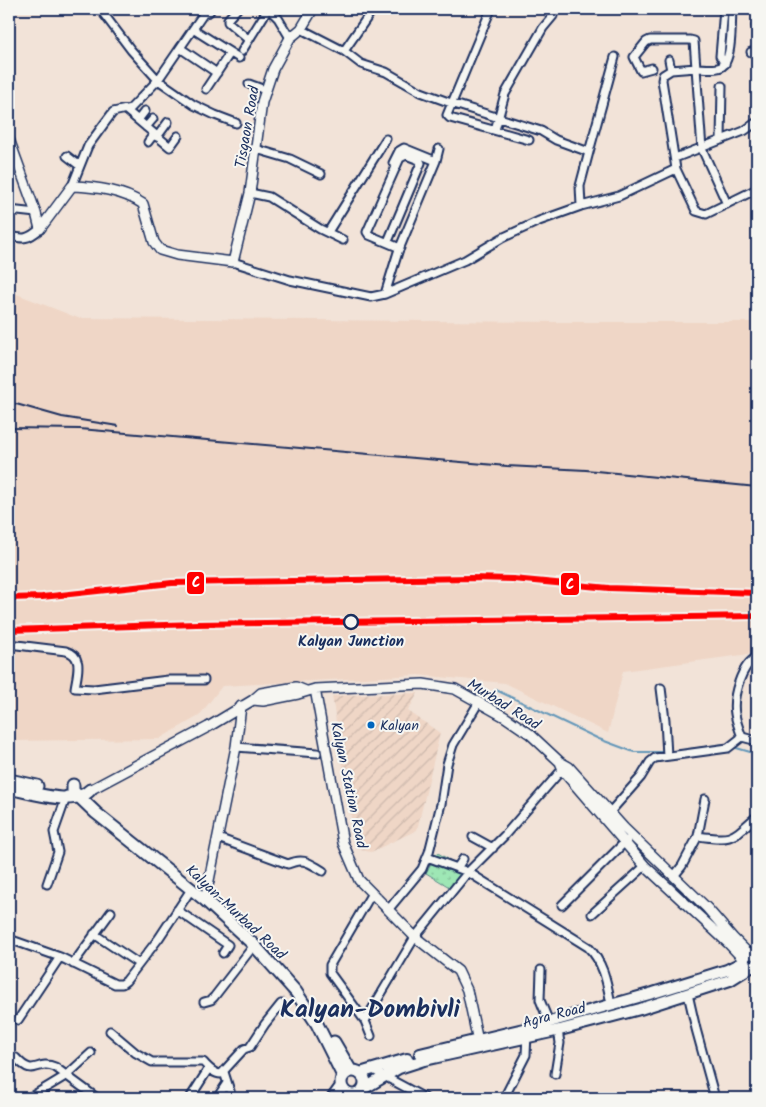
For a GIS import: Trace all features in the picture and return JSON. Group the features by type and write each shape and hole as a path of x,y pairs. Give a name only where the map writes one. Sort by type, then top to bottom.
{"main road":[{"name":"Kalyan-Murbad Road","path":"9,780 77,792 112,823 206,897 256,943 297,991 317,1024 348,1086 365,1081 365,1088"},
{"path":"9,788 77,792"},
{"name":"Agra Road","path":"348,1086 371,1069 424,1060 478,1043 527,1033 558,1030 640,1009 730,980 753,962"},
{"name":"Agra Road","path":"527,1033 548,1022 753,962"},
{"name":"Agra Road","path":"365,1088 384,1077 398,1065"},
{"path":"333,1098 348,1086 358,1095 365,1088"}],"street":[{"path":"100,9 131,50 158,80 194,105 215,116 236,123"},
{"path":"9,236 23,239 30,237 40,229 72,186 88,146 113,112 131,108 158,80 204,13 211,9"},
{"path":"237,9 228,19 228,22 249,40"},
{"path":"193,29 230,53 240,55 269,9 278,18 290,38"},
{"name":"Tisgaon Road","path":"233,262 250,193 262,102 273,69 290,38 301,29 313,9"},
{"path":"344,51 373,9"},
{"path":"491,9 447,114 448,116 530,140"},
{"path":"724,9 720,56 724,64"},
{"path":"732,9 729,56 724,64 719,68 670,65 662,80 676,169 696,210 706,214 757,189"},
{"path":"495,130 505,94 543,28 553,16"},
{"path":"301,29 344,51 361,64 386,72 422,92 541,131 556,140 589,152"},
{"path":"722,32 730,32"},
{"path":"662,80 651,66 641,71 634,57 646,42 650,40 692,40 694,43 702,149 727,204"},
{"path":"180,48 217,73"},
{"path":"206,90 230,53"},
{"path":"581,206 580,186 615,57"},
{"path":"249,84 266,90"},
{"path":"721,140 722,86"},
{"path":"126,110 171,147 178,136"},
{"path":"138,120 145,111"},
{"path":"146,127 153,119"},
{"path":"148,142 168,122"},
{"path":"675,158 729,138 757,122"},
{"path":"9,139 40,229"},
{"path":"328,232 386,139"},
{"path":"399,250 367,239 363,236 363,232 399,151 404,148 436,161"},
{"path":"256,149 290,159 321,174"},
{"path":"385,294 399,250 436,161 439,149"},
{"path":"389,239 421,164 419,160 406,155 400,158 367,232 369,235 399,250"},
{"path":"67,156 80,166"},
{"path":"72,186 98,187 137,200 143,204 154,242 160,250 166,253 233,262 290,280 371,296 385,294 465,260 502,238 539,221 581,206 619,196 676,169"},
{"path":"250,193 269,197 344,240"},
{"path":"9,210 36,213"},
{"path":"9,644 66,651 74,654 78,664 75,688 94,689 168,680 204,680"},
{"path":"739,739 738,712 734,695 748,663 757,657"},
{"name":"Murbad Road","path":"77,792 208,727 254,700 261,693 296,688 311,690 423,684 455,689 505,717 530,734 707,908 753,962"},
{"path":"661,688 667,756"},
{"name":"Kalyan Station Road","path":"311,690 343,843 359,880 415,937 458,971 467,990 478,1043"},
{"path":"388,910 422,869 441,804 449,758 454,745 479,702"},
{"path":"206,897 236,747 241,706"},
{"path":"610,812 654,758 728,748 739,739 757,741"},
{"path":"236,747 317,753"},
{"path":"365,1021 415,937 468,872 493,848 563,765"},
{"name":"Murbad Road","path":"563,765 645,866 728,943 753,962"},
{"path":"47,884 58,852 54,832 77,792"},
{"path":"674,876 682,866 698,836 705,798"},
{"path":"698,836 722,840 733,837 757,816"},
{"path":"562,905 631,835"},
{"path":"473,837 493,848"},
{"path":"218,838 288,864 296,860 306,861 322,871"},
{"path":"427,857 468,872 588,947 603,968 611,1004"},
{"path":"456,868 463,859"},
{"path":"592,914 645,866"},
{"path":"9,939 60,957 119,985 126,981 139,964 193,887"},
{"path":"371,1036 365,1021 330,973 330,965 372,893"},
{"path":"177,910 228,945 223,953"},
{"path":"73,964 111,912"},
{"path":"94,934 139,964"},
{"path":"204,1002 214,997 256,943"},
{"path":"18,1020 60,957"},
{"path":"541,970 540,1000 548,1022"},
{"path":"688,994 715,1098"},
{"path":"110,1031 136,1053 152,1062 203,1062 216,1074 224,1072 244,1049 250,1047 281,1004"},
{"path":"555,1074 560,1044 558,1030"},
{"path":"504,1098 526,1055 527,1033"},
{"path":"30,1098 61,1071 91,1053"},
{"path":"16,1058 26,1068 32,1069 48,1065 61,1071 97,1098"},
{"path":"190,1098 209,1068"},
{"path":"371,1069 425,1098"},
{"path":"224,1072 231,1098"},
{"path":"217,1098 227,1083"}],"shaded area":[{"path":"9,291 78,318 757,322 757,653 623,671 608,733 505,683 418,675 222,686 199,716 159,739 9,741"},
{"path":"418,693 408,711 440,733 417,830 371,852 361,850 353,830 332,696"}],"green space":[{"path":"438,853 466,870 451,888 426,873 435,855"}],"waterway":[{"path":"496,690 599,739 634,752 665,752"},
{"path":"669,752 728,745"},
{"path":"733,747 757,754"}],"tunnel":[{"path":"281,1004 294,993"}],"railway":[{"path":"9,402 62,417 118,426"},
{"path":"9,428 80,429 507,466 586,470 757,487"}],"transit line":[{"name":"C","path":"9,598 42,597 172,583 471,578 513,579 609,588 757,593"},
{"name":"C","path":"9,630 196,624 757,616"}],"place":[{"name":"Kalyan Junction","path":"351,622"},
{"name":"Kalyan","path":"371,725"}],"district":[{"name":"Kalyan-Dombivli","path":"370,1008"}]}
